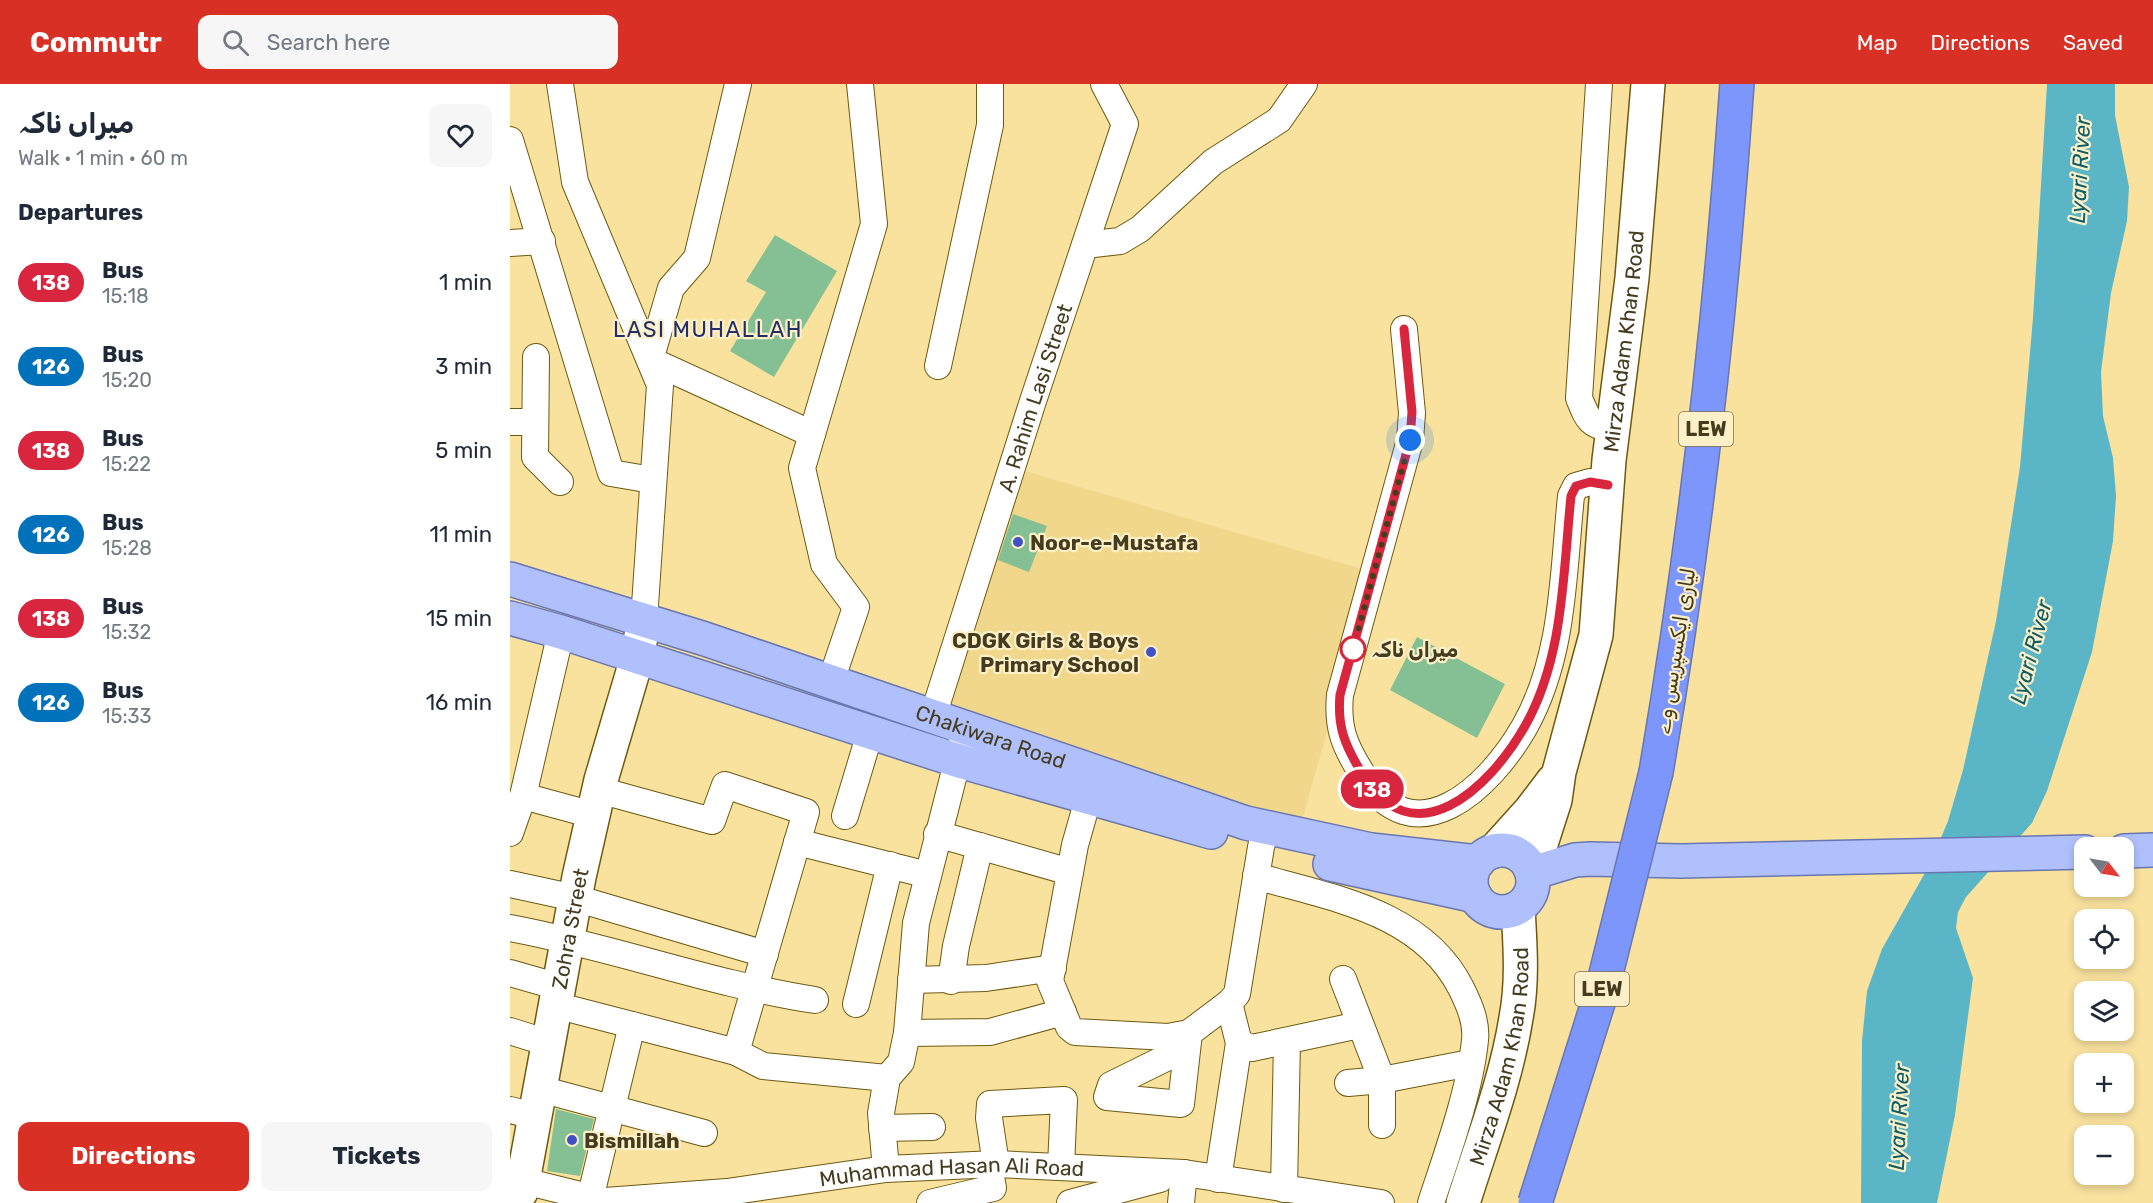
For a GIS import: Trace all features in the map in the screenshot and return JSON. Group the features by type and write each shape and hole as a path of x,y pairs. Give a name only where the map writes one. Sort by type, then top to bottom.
{"highway":[{"name":"لیاری ایکسپریس وے","path":"1535,1203 1602,990 1656,772 1681,622 1702,468 1737,84"}],"main road":[{"name":"Mirza Adam Khan Road","path":"1531,870 1555,800 1559,772 1596,635 1613,430 1632,278 1648,84"},
{"name":"Chakiwara Road","path":"510,579 644,620 967,728 1092,786 1261,850 1475,896"},
{"name":"Chakiwara Road","path":"510,618 561,632 956,760 1092,786"},
{"name":"Zohra Street","path":"518,1185 528,1105 548,1043 575,898 596,802 637,658 644,620"},
{"name":"Mirza Adam Khan Road","path":"1486,856 1531,810 1559,772"},
{"name":"Chakiwara Road","path":"1261,850 1371,850 1486,856"},
{"path":"2134,851 2153,850"},
{"path":"1512,852 1521,856 1531,870 1531,892 1518,908 1499,912 1490,909 1475,896 1471,878 1486,856 1512,852"},
{"path":"1531,870 1583,860 1681,861 2074,852"},
{"name":"Mirza Adam Khan Road","path":"1463,1203 1507,1062 1517,1016 1520,967 1518,908"}],"street":[{"path":"560,84 575,183 660,385 644,620"},
{"path":"650,360 671,288 697,258 738,84"},
{"path":"831,681 856,608 824,564 802,468 874,224 860,84"},
{"path":"938,366 990,125 990,84"},
{"name":"A. Rahim Lasi Street","path":"933,716 1028,414 1125,124 1104,84"},
{"path":"1085,245 1120,241 1140,229 1214,162 1279,120 1304,84"},
{"path":"1599,84 1579,399 1586,417 1595,426 1613,430"},
{"path":"510,140 611,473 652,480"},
{"path":"510,243 542,241"},
{"path":"1404,329 1412,412 1410,440 1340,695 1338,720 1352,758 1365,780 1394,810 1425,814 1459,800 1487,776 1523,729 1541,694 1556,643 1571,496 1576,486 1590,482 1608,485"},
{"path":"536,357 536,457 560,482"},
{"path":"650,360 812,434"},
{"path":"510,422 535,422"},
{"path":"561,632 515,812 596,802 712,821 725,785 806,812 736,1052"},
{"path":"886,1169 881,1113 887,1078 901,1062 907,1033 916,923 956,760 967,728"},
{"path":"845,816 870,734"},
{"path":"1092,786 1075,845 1050,981 1069,1026 1075,1032 1188,1040 1229,1004 1237,994 1261,850 1368,910 1394,920 1440,955 1454,974 1474,1020 1475,1040 1463,1098 1431,1203"},
{"path":"937,834 1070,872"},
{"path":"797,842 928,875"},
{"path":"951,981 956,946 980,846"},
{"path":"856,1004 890,865"},
{"path":"510,884 575,898 765,954"},
{"path":"510,928 568,939 754,990 815,1000"},
{"path":"910,980 951,981 1053,968"},
{"path":"510,973 557,996 632,1025 736,1052 764,1066 887,1078"},
{"path":"1342,980 1382,1080 1382,1125"},
{"path":"1218,1179 1239,1043 1229,1004"},
{"path":"907,1033 990,1032 1063,1012"},
{"path":"600,1201 610,1107 632,1025"},
{"path":"1239,1043 1252,1048 1359,1025"},
{"path":"510,1031 548,1043"},
{"path":"1284,1189 1287,1041"},
{"path":"1348,1083 1382,1080 1470,1063"},
{"path":"930,1203 993,1188 990,1104 1065,1101 1061,1166"},
{"path":"528,1105 610,1107 704,1132"},
{"path":"882,1128 932,1127"},
{"name":"Muhammad Hasan Ali Road","path":"518,1185 600,1201 728,1192 886,1169 992,1165 1061,1166 1184,1173 1382,1203"},
{"path":"1070,1203 1184,1173 1181,1203"}],"shaded area":[{"name":"CDGK Girls & Boys Primary School","path":"1011,467 1372,572 1295,845 927,731"}],"water":[{"name":"Lyari River","path":"2047,84 2115,84 2115,115 2129,187 2127,221 2111,293 2101,372 2103,416 2113,458 2116,496 2113,541 2092,652 2047,791 2032,823 1966,897 1958,912 1956,928 1973,978 1955,1115 1937,1203 1861,1203 1862,1041 1867,991 1882,949 1930,864 1948,821 1963,770 1996,621 2020,467 2033,318"}],"building":[{"path":"775,235 837,271 774,377 730,351 766,292 746,281"},
{"name":"Noor-e-Mustafa","path":"1013,514 1047,526 1029,572 998,560"},
{"path":"1417,637 1505,684 1477,738 1390,690"},
{"name":"Bismillah","path":"556,1109 594,1119 580,1176 547,1171"}],"bus line":[{"name":"138","path":"1404,329 1412,412 1410,440 1340,695 1338,720 1352,758 1365,780 1394,810 1407,814 1425,814 1459,800 1482,782 1523,729 1541,694 1556,643 1571,496 1576,486 1590,482 1608,485"}],"place":[{"name":"Noor-e-Mustafa","path":"1018,542"},
{"name":"میراں ناکہ","path":"1353,649"},
{"name":"CDGK Girls & Boys Primary School","path":"1151,652"},
{"name":"Bismillah","path":"572,1140"}],"district":[{"name":"LASI MUHALLAH","path":"708,329"}],"route":[{"path":"1353,649 1410,440"}]}
